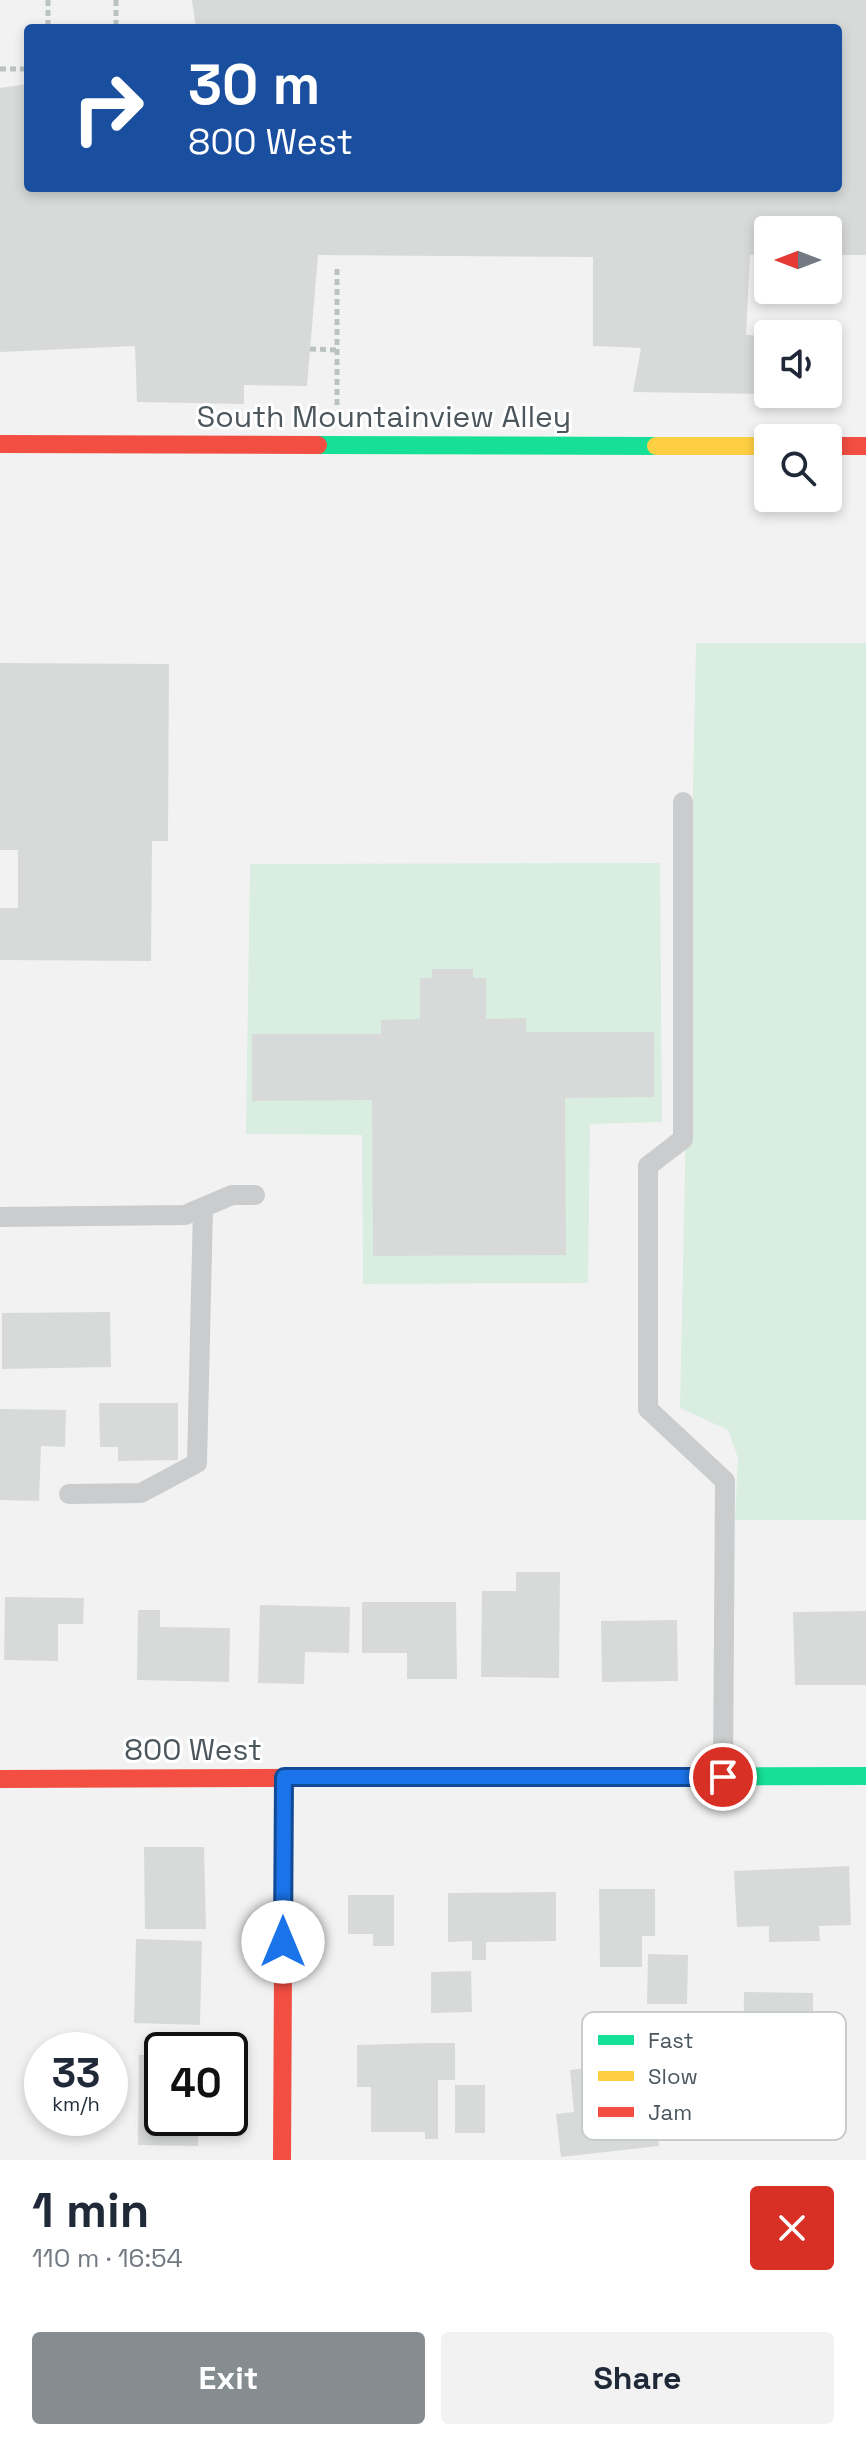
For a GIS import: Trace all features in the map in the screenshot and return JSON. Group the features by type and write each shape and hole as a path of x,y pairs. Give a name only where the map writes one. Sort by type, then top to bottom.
{"street":[{"name":"South Mountainview Alley","path":"0,444 754,446"},
{"path":"842,446 866,446"},
{"name":"800 West","path":"0,1779 866,1776"},
{"path":"282,2160 284,1777"}],"lane":[{"path":"683,802 683,1139 648,1166 648,1409 725,1481 723,1777"},
{"path":"0,1217 185,1215 232,1195 255,1195"},
{"path":"69,1494 141,1493 197,1463 203,1208"}],"path":[{"path":"48,0 48,24"},
{"path":"116,0 116,24"},
{"path":"0,69 24,69"},
{"path":"337,269 337,414"},
{"path":"310,349 337,350"}],"green space":[{"path":"696,643 866,643 866,1520 735,1520 738,1458 728,1430 680,1408"},
{"path":"660,863 662,1122 590,1124 588,1283 363,1284 362,1135 246,1134 250,864"}],"building":[{"path":"192,0 866,0 866,255 842,255 842,216 754,216 754,255 750,255 746,335 754,335 754,394 633,392 641,348 593,346 593,257 318,255 307,386 244,385 244,404 137,402 135,346 0,352 0,88 24,85 24,192 842,192 842,24 195,24"},
{"path":"0,663 169,664 168,841 152,841 151,961 0,960 0,908 18,908 18,850 0,850"},
{"path":"432,969 473,969 473,978 486,978 486,1019 526,1018 526,1032 654,1032 654,1097 565,1098 566,1255 373,1256 372,1100 252,1101 252,1034 381,1034 381,1020 420,1019 420,978 432,978"},
{"path":"110,1312 111,1367 2,1369 2,1313"},
{"path":"99,1403 178,1403 178,1460 118,1461 118,1447 100,1447"},
{"path":"0,1409 66,1410 65,1447 41,1446 39,1501 0,1500"},
{"path":"516,1572 560,1572 559,1678 481,1677 482,1591 516,1591"},
{"path":"5,1597 84,1598 83,1624 58,1624 58,1661 4,1660"},
{"path":"362,1602 456,1602 457,1679 407,1679 407,1653 362,1653"},
{"path":"260,1605 350,1607 349,1653 305,1652 304,1684 258,1683"},
{"path":"138,1610 160,1610 160,1627 230,1628 229,1682 137,1680"},
{"path":"866,1611 866,1685 795,1685 793,1612"},
{"path":"677,1620 678,1681 602,1682 601,1621"},
{"path":"144,1847 204,1847 206,1929 145,1929"},
{"path":"849,1866 851,1925 819,1926 820,1941 769,1942 769,1926 737,1927 734,1871"},
{"path":"599,1889 655,1889 655,1936 642,1936 642,1967 600,1967"},
{"path":"556,1892 556,1941 486,1942 486,1960 472,1960 472,1941 448,1942 448,1893"},
{"path":"348,1895 394,1895 394,1946 373,1946 373,1934 348,1934"},
{"path":"136,1939 202,1941 200,2025 134,2023"},
{"path":"648,1954 688,1955 687,2004 647,2004"},
{"path":"471,1971 472,2012 431,2013 431,1972"},
{"path":"744,1992 813,1993 813,2012 744,2012"},
{"path":"455,2043 455,2080 438,2080 438,2139 425,2139 425,2132 371,2132 371,2087 357,2087 357,2045"},
{"path":"139,2055 144,2055 144,2136 198,2136 198,2146 138,2145"},
{"path":"582,2069 582,2140 658,2140 659,2146 561,2157 556,2114 574,2112 570,2070"},
{"path":"455,2085 485,2085 485,2133 455,2133"}],"traffic: fast":[{"path":"318,445 656,446"},
{"path":"569,1777 866,1776"}],"traffic: slow":[{"path":"656,446 754,446"}],"traffic: jam":[{"path":"0,444 318,445"},
{"path":"842,446 866,446"},
{"path":"282,2160 284,1777"},
{"path":"0,1779 569,1777"}],"route":[{"path":"283,1942 284,1777 723,1777"}]}
